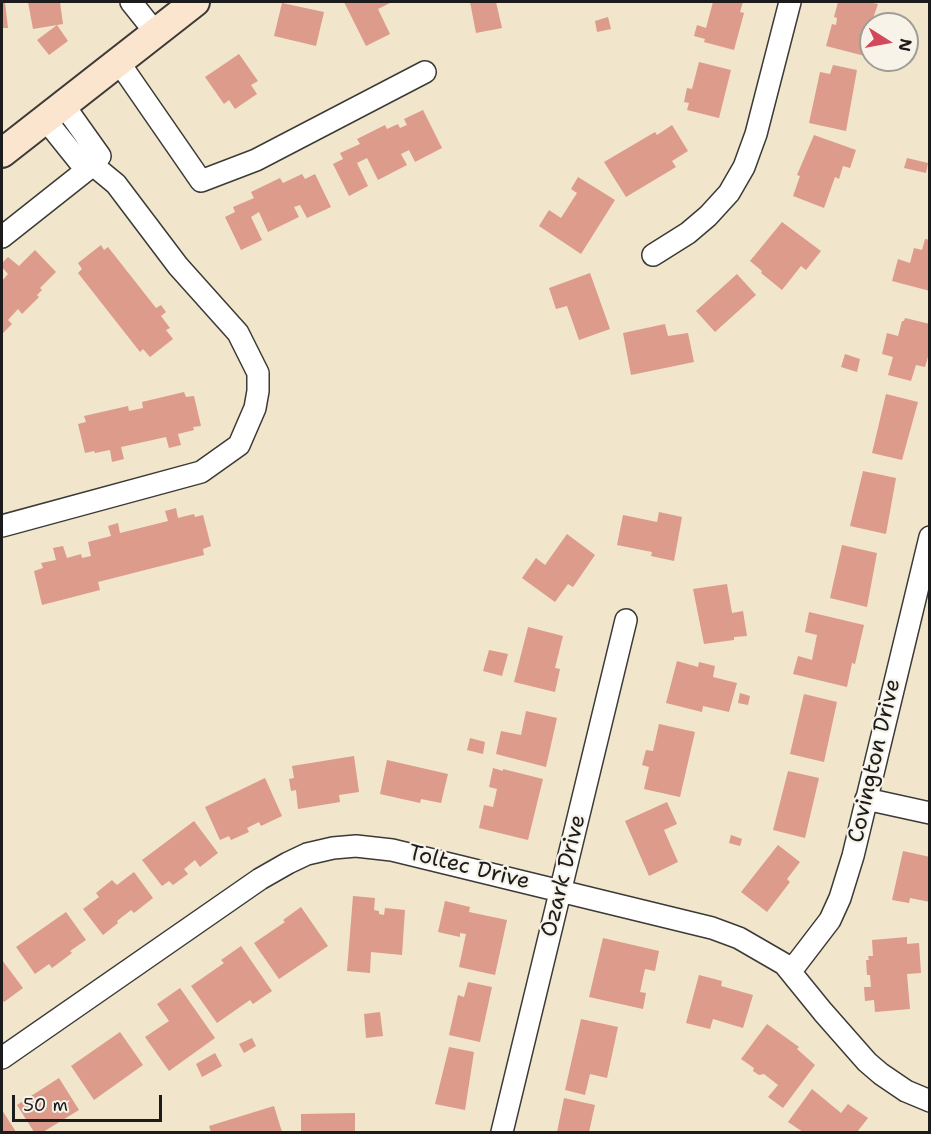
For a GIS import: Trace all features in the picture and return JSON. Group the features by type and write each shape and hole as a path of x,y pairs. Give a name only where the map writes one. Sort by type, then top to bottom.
{"street":[{"path":"131,2 155,32"},
{"path":"2,153 195,2"},
{"path":"653,255 688,233 708,216 729,193 744,167 756,134 790,2"},
{"path":"118,61 201,181 256,160 425,72"},
{"path":"2,526 201,472 238,445 255,408 258,391 258,373 238,333 178,266 116,184 93,164 54,112"},
{"path":"2,237 93,164"},
{"name":"Covington Drive","path":"791,971 830,920 840,898 853,855 930,537"},
{"name":"Ozark Drive","path":"502,1132 626,620"},
{"path":"866,799 930,813"},
{"name":"Toltec Drive","path":"2,1058 260,879 307,854 356,846 392,850 561,890 712,928 739,938 784,964 867,1062 881,1074 906,1091 930,1101"}],"building":[{"path":"2,2 5,2 8,28 2,28"},
{"path":"28,2 60,2 63,24 33,29"},
{"path":"344,2 392,2 378,9 390,34 366,46"},
{"path":"470,2 496,2 502,28 476,33"},
{"path":"713,2 743,2 740,12 744,13 734,50 704,42 705,39 694,36 697,25 706,28"},
{"path":"838,2 878,4 875,12 859,12 859,54 826,46 832,24 836,25 837,18 834,17"},
{"path":"282,3 324,12 316,46 274,36"},
{"path":"608,17 611,29 597,32 595,21"},
{"path":"57,25 68,41 49,55 37,40"},
{"path":"239,54 258,81 251,85 257,94 235,109 229,100 224,104 205,77"},
{"path":"699,62 731,70 719,118 687,110 689,103 684,102 687,88 692,89"},
{"path":"833,65 857,70 846,131 809,123 820,72 830,74"},
{"path":"423,110 442,148 415,162 409,150 401,154 407,165 378,180 367,158 357,163 368,186 349,196 333,164 343,159 340,153 360,144 357,139 385,125 387,129 398,124 400,128 407,125 404,119"},
{"path":"672,125 688,151 672,161 676,167 626,197 604,162 655,132 657,135"},
{"path":"814,135 856,150 850,168 843,166 839,179 835,177 824,208 793,196 800,176 797,175"},
{"path":"907,158 928,163 926,173 904,168"},
{"path":"302,174 305,179 315,174 331,207 307,218 300,205 294,207 299,217 268,232 259,212 251,217 262,240 241,250 225,217 235,212 233,207 254,198 251,192 280,178 283,183"},
{"path":"578,177 615,200 581,254 539,226 549,210 561,218 577,193 571,189"},
{"path":"782,222 821,251 806,270 801,266 782,290 750,261"},
{"path":"925,239 930,240 930,291 892,281 898,259 910,263 914,248 922,250"},
{"path":"101,245 104,250 108,247 156,308 161,305 166,312 161,316 170,328 166,330 173,339 150,357 143,349 140,352 78,273 82,269 78,263"},
{"path":"35,250 56,272 40,288 42,290 37,295 39,297 22,314 18,309 8,320 12,324 2,334 2,281 8,274 2,267 2,263 8,257 19,266"},
{"path":"590,273 610,329 579,340 567,306 556,309 549,288"},
{"path":"737,274 756,295 715,332 696,311"},
{"path":"905,318 930,324 930,350 925,367 916,365 911,381 888,375 893,357 882,354 887,333 898,336"},
{"path":"665,324 668,336 688,333 694,362 631,375 623,333"},
{"path":"845,354 860,359 857,372 841,367"},
{"path":"184,392 186,397 194,396 201,426 178,434 181,445 169,448 166,437 121,447 124,459 112,462 110,450 85,453 78,424 86,422 84,416 128,406 129,411 143,408 142,402"},
{"path":"886,394 918,402 902,460 872,453"},
{"path":"863,471 896,478 886,534 850,526"},
{"path":"176,508 178,518 194,514 195,517 203,515 211,546 203,549 204,555 98,582 100,590 42,605 34,571 43,568 41,563 56,560 53,548 63,546 67,558 81,554 82,558 91,556 88,542 111,536 108,526 118,523 120,533 168,521 165,511"},
{"path":"659,512 682,517 674,561 651,556 652,552 617,545 623,515 657,522"},
{"path":"567,534 595,555 573,587 568,584 555,602 522,578 536,558 545,565"},
{"path":"842,545 877,553 867,607 830,598"},
{"path":"727,584 732,613 743,611 747,636 704,644 693,589"},
{"path":"809,612 864,625 847,687 793,674 798,656 812,660 817,635 805,632"},
{"path":"528,627 563,636 555,668 560,669 555,692 514,682"},
{"path":"489,650 508,654 502,676 483,671"},
{"path":"677,661 698,667 699,662 715,666 713,677 737,683 729,712 703,706 702,712 666,703"},
{"path":"740,693 750,696 748,705 738,703"},
{"path":"804,694 837,702 824,762 790,754"},
{"path":"526,711 557,718 546,767 496,754 501,731 521,735"},
{"path":"659,724 695,732 680,797 644,789 649,767 642,765 646,750 653,751"},
{"path":"470,738 485,742 483,754 467,750"},
{"path":"354,756 359,792 339,795 340,802 298,809 296,790 291,791 289,779 294,778 292,766"},
{"path":"387,760 448,774 441,803 421,799 420,803 380,794"},
{"path":"493,768 543,779 528,840 479,828 484,805 493,807 497,789 489,787"},
{"path":"788,771 819,778 805,838 773,830"},
{"path":"265,778 282,816 261,826 259,822 247,828 249,832 231,840 229,836 220,840 205,807"},
{"path":"667,802 677,824 664,830 678,862 649,876 625,821"},
{"path":"194,821 218,853 200,867 195,860 184,869 188,874 173,885 169,881 162,886 142,860"},
{"path":"731,835 742,839 740,846 729,843"},
{"path":"778,845 800,862 787,879 790,882 767,912 741,892"},
{"path":"903,851 930,857 930,902 910,898 909,903 892,900"},
{"path":"134,872 153,898 134,913 131,910 103,935 83,909 99,897 96,893 112,880 117,885"},
{"path":"353,896 375,898 374,910 379,911 379,914 384,915 385,908 405,910 402,955 371,952 370,973 347,971"},
{"path":"445,901 470,907 469,912 507,920 495,975 459,967 466,934 460,933 460,937 438,932"},
{"path":"301,907 328,946 279,979 254,943 285,922 283,920"},
{"path":"66,912 86,940 52,968 49,964 35,974 16,947"},
{"path":"907,937 907,944 919,943 921,973 907,974 910,1009 875,1012 874,1000 865,1001 864,987 871,987 866,960 869,960 868,956 873,956 872,940"},
{"path":"603,938 659,951 655,971 645,969 640,992 646,993 643,1009 589,997"},
{"path":"241,946 272,991 253,1004 250,1000 217,1023 191,986 224,963 221,960"},
{"path":"2,960 23,988 4,1002 2,999"},
{"path":"699,975 722,981 721,986 753,995 743,1028 713,1019 710,1029 686,1023"},
{"path":"468,982 492,987 480,1042 449,1035 458,995 464,997"},
{"path":"180,988 215,1038 169,1071 145,1037 169,1021 157,1004"},
{"path":"380,1012 383,1036 366,1038 364,1014"},
{"path":"581,1019 618,1027 607,1078 590,1074 585,1095 565,1090"},
{"path":"767,1024 799,1047 797,1049 815,1065 783,1108 768,1097 778,1085 764,1074 759,1075 753,1071 754,1068 741,1059"},
{"path":"120,1032 143,1065 94,1100 71,1066"},
{"path":"252,1038 256,1046 244,1053 239,1044"},
{"path":"449,1047 474,1052 465,1110 435,1104"},
{"path":"215,1053 222,1066 202,1077 196,1064"},
{"path":"59,1078 79,1110 43,1132 34,1132 17,1105"},
{"path":"812,1089 841,1113 848,1104 868,1118 857,1132 803,1132 788,1122"},
{"path":"564,1098 595,1105 589,1132 557,1132"},
{"path":"274,1106 282,1132 211,1132 209,1126"},
{"path":"2,1110 16,1132 2,1132"},
{"path":"355,1113 355,1132 301,1132 301,1114"}]}
